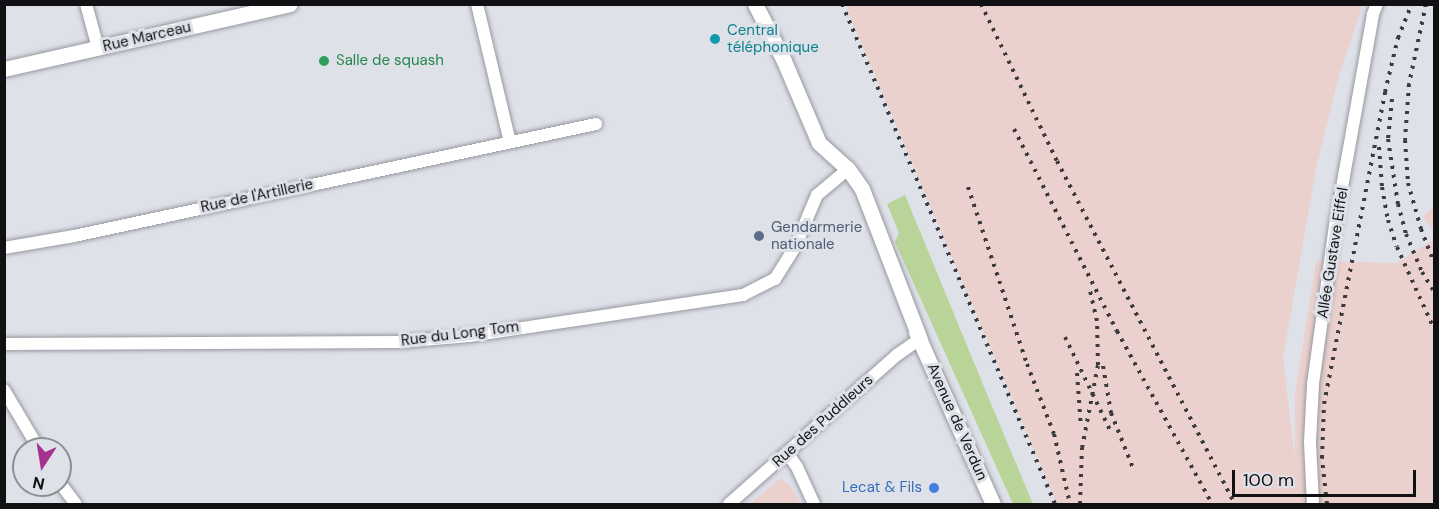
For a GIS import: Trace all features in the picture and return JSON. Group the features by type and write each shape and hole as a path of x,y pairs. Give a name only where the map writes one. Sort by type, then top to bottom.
{"main road":[{"name":"Rue Marceau","path":"4,69 290,4"},
{"name":"Avenue de Verdun","path":"755,5 784,61 819,143 848,169 862,189 920,339 993,504"}],"street":[{"path":"86,4 98,48"},
{"path":"477,4 510,142"},
{"name":"Allée Gustave Eiffel","path":"1313,504 1310,442 1313,384 1335,226 1373,14 1377,4"},
{"name":"Rue de l'Artillerie","path":"4,248 74,236 596,124"},
{"name":"Rue du Long Tom","path":"4,344 400,342 469,336 743,295 775,279 795,247 817,195 848,169"},
{"name":"Rue des Puddleurs","path":"729,504 897,355 920,339"},
{"path":"5,391 32,437"},
{"path":"787,453 797,467 814,504"}],"shaded area":[{"path":"845,5 1363,5 1339,75 1316,169 1283,358 1295,459 1295,395 1316,261 1397,263 1434,239 1434,504 1057,504"},
{"path":"1434,206 1434,231 1423,217"},
{"path":"781,478 792,488 801,504 750,504"}],"green space":[{"path":"905,195 1033,504 1013,504 895,242 899,233 887,204"}],"railway":[{"path":"842,4 1055,504"},
{"path":"981,4 1057,161 1235,504"},
{"path":"1327,504 1322,458 1324,404 1385,92 1398,38 1412,4"},
{"path":"1426,4 1409,84 1405,140 1408,183 1421,229 1434,263"},
{"path":"1392,99 1388,139 1398,204 1406,234 1422,272 1434,291"},
{"path":"1014,129 1117,331 1212,504"},
{"path":"1379,147 1382,187 1388,220 1397,247 1434,329"},
{"path":"968,187 1027,364 1054,434 1070,504"},
{"path":"1080,504 1082,448 1098,365 1097,321 1089,287"},
{"path":"1065,337 1111,432"},
{"path":"1103,366 1111,413 1133,468"},
{"path":"1077,373 1081,427"}],"place":[{"name":"Central téléphonique","path":"715,39"},
{"name":"Salle de squash","path":"324,61"},
{"name":"Gendarmerie nationale","path":"759,236"},
{"name":"Lecat & Fils","path":"934,488"}]}
